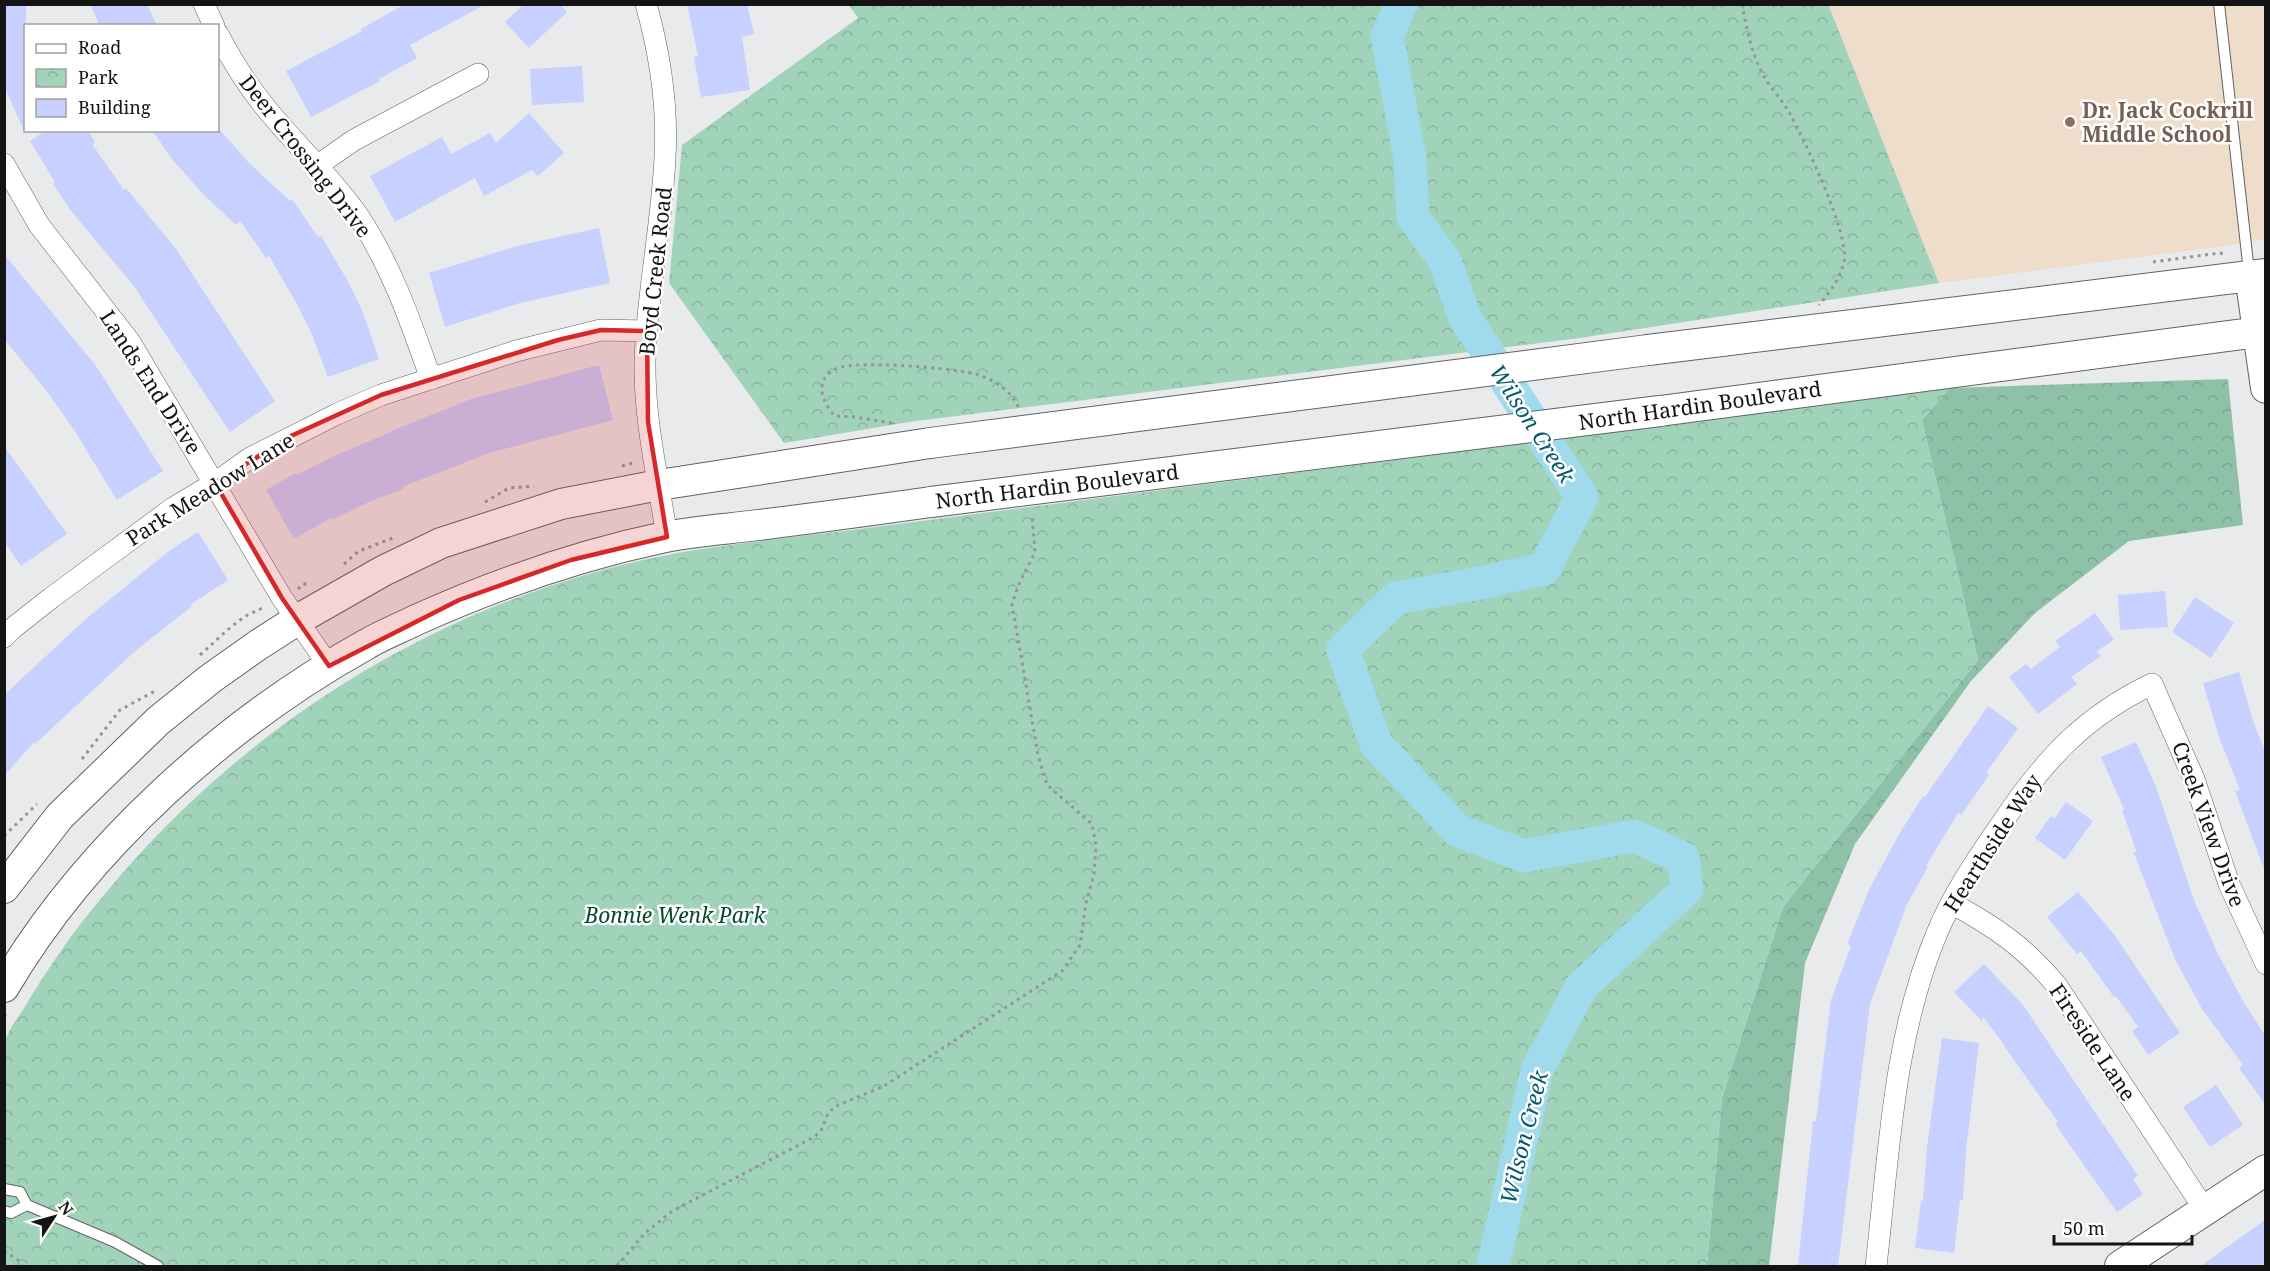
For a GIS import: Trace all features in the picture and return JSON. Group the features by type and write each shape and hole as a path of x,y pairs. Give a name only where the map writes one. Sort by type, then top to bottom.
{"main road":[{"path":"4,888 60,816 158,721 210,679 297,620 383,571 441,543 561,504 659,485 930,443 2258,275 2265,388"},
{"name":"North Hardin Boulevard","path":"7,998 53,914 149,807 205,755 264,710 368,643 459,600 571,561 668,537 2262,332"},
{"path":"2120,1266 2265,1170"}],"street":[{"path":"204,4 213,24"},
{"name":"Boyd Creek Road","path":"646,4 659,62 665,124 663,188 647,331 646,391 648,422 668,537"},
{"name":"Deer Crossing Drive","path":"219,36 261,102 318,165 358,216 387,265 399,291 431,379"},
{"path":"318,165 354,140 478,74"},
{"name":"Lands End Drive","path":"4,164 39,225 130,342 297,620 330,666"},
{"name":"Park Meadow Lane","path":"7,627 140,531 250,458 381,394 516,351 601,330 647,331"},
{"name":"Hearthside Way","path":"1876,1266 1904,1044 1912,1005 1937,930 1969,871 2024,790 2053,754 2101,713 2130,694 2152,684"},
{"name":"Creek View Drive","path":"2152,684 2194,779 2229,884 2265,964"},
{"name":"Fireside Lane","path":"1951,903 1998,929 2031,957 2057,986 2205,1210"}],"lane":[{"path":"2219,4 2258,275"},
{"path":"4,1189 20,1192 27,1205 115,1242 158,1266"},
{"path":"4,1211 12,1213 27,1205"}],"path":[{"path":"1742,4 1747,33 1761,72 1789,112 1824,189 1844,243 1845,261 1835,285 1816,309"},
{"path":"894,423 835,416 825,405 821,388 827,377 836,369 850,365 943,370 979,375 1005,388 1016,400 1021,415"},
{"path":"617,1266 644,1234 672,1211 814,1137 821,1131 827,1116 834,1107 884,1086 1062,971 1080,945 1086,903 1094,874 1096,845 1092,824 1047,785 1038,755 1012,604 1035,552 1032,510"},
{"path":"4,1017 7,998"},
{"path":"4,1251 18,1260 22,1266"}],"highlighted area":[{"path":"601,330 647,331 648,422 667,537 571,560 459,600 329,666 282,598 215,483 293,435 381,395 558,340"}],"shaded area":[{"name":"Dr. Jack Cockrill Middle School","path":"1828,5 2265,5 2265,239 1939,283"}],"green space":[{"path":"1828,4 1939,283 1580,338 909,422 784,443 669,283 682,145 858,18 849,5"},
{"path":"2228,379 2243,525 2129,541 2035,613 1971,681 1855,844 1805,963 1769,1266 1707,1266 1722,1098 1783,907 1978,660 1922,420 1950,388"},
{"name":"Bonnie Wenk Park","path":"1950,388 1922,420 1978,660 1783,907 1722,1098 1707,1266 5,1266 3,1060 5,1040 42,978 72,936 104,895 156,836 213,782 274,732 338,687 406,648 477,614 550,586 626,564 707,548"}],"building":[{"path":"4,4 26,4 24,131 4,86"},
{"path":"90,4 147,4 156,24 99,24"},
{"path":"405,4 486,4 410,45 417,58 379,79 380,81 311,117 286,71 362,31 361,29"},
{"path":"524,4 560,4 567,12 529,48 505,22"},
{"path":"687,4 747,4 754,34 742,37 750,90 701,97 694,57 698,56"},
{"path":"582,66 584,102 532,105 530,69"},
{"path":"529,113 564,153 538,176 532,170 484,196 475,178 395,222 370,176 442,137 451,154 490,133 496,143"},
{"path":"220,130 249,163 290,201 292,199 318,237 321,236 346,278 362,310 379,359 328,377 311,332 269,256 266,258 240,221 236,225 203,194 172,159 153,132 219,132"},
{"path":"44,132 89,132 95,142 92,144 124,190 126,188 176,249 275,401 230,432 138,291 72,212 53,184 55,182 30,141"},
{"path":"599,228 610,283 520,303 445,327 429,273 517,246"},
{"path":"4,254 96,366 163,471 117,500 74,430 46,390 4,339"},
{"path":"599,365 613,420 489,453 402,487 403,489 371,501 332,520 331,518 294,539 266,490 295,473 296,475 391,431 471,399"},
{"path":"4,446 67,534 21,566 4,541"},
{"path":"198,532 228,580 191,604 192,606 133,653 35,744 34,742 4,776 4,695 87,618 169,551"},
{"path":"2165,591 2168,627 2120,630 2118,595"},
{"path":"2195,597 2234,623 2211,658 2172,632"},
{"path":"2095,613 2114,640 2097,651 2101,656 2071,677 2077,684 2038,714 2009,677 2026,664 2031,669 2060,647 2055,641"},
{"path":"2239,672 2252,718 2265,751 2264,869 2235,791 2240,790 2219,737 2203,683"},
{"path":"1988,706 2018,728 1986,773 1989,775 1961,815 1958,813 1926,866 1928,867 1907,904 1870,1004 1838,1266 1798,1266 1813,1121 1816,1121 1831,1000 1851,946 1847,944 1869,890 1898,836 1923,796 1925,797"},
{"path":"2136,742 2157,789 2194,900 2218,954 2244,1003 2265,1035 2265,1104 2239,1068 2243,1065 2202,1009 2175,959 2133,851 2137,853 2122,810 2124,809 2101,757"},
{"path":"2066,802 2093,821 2065,860 2035,838 2051,816 2055,818"},
{"path":"2078,892 2116,937 2180,1033 2148,1055 2132,1031 2138,1027 2116,996 2114,997 2081,951 2077,954 2047,917"},
{"path":"1984,964 2023,1005 2138,1176 2133,1179 2143,1194 2117,1212 2055,1124 2058,1122 2004,1046 2006,1047 1983,1017 1982,1021 1954,992"},
{"path":"1942,1038 1979,1043 1966,1150 1963,1200 1960,1200 1954,1253 1915,1248 1921,1201 1923,1201 1927,1147"},
{"path":"2216,1085 2243,1125 2210,1147 2183,1107"},
{"path":"2265,1220 2265,1263 2261,1266 2201,1266"}],"waterway":[{"name":"Wilson Creek","path":"1401,4 1387,36 1410,158 1413,217 1445,261 1465,318 1582,497 1544,569 1396,598 1343,650 1376,744 1457,830 1524,856 1634,836 1683,858 1687,889 1581,987 1537,1070 1493,1266"}],"place":[{"name":"Dr. Jack Cockrill Middle School","path":"2070,122"}]}
